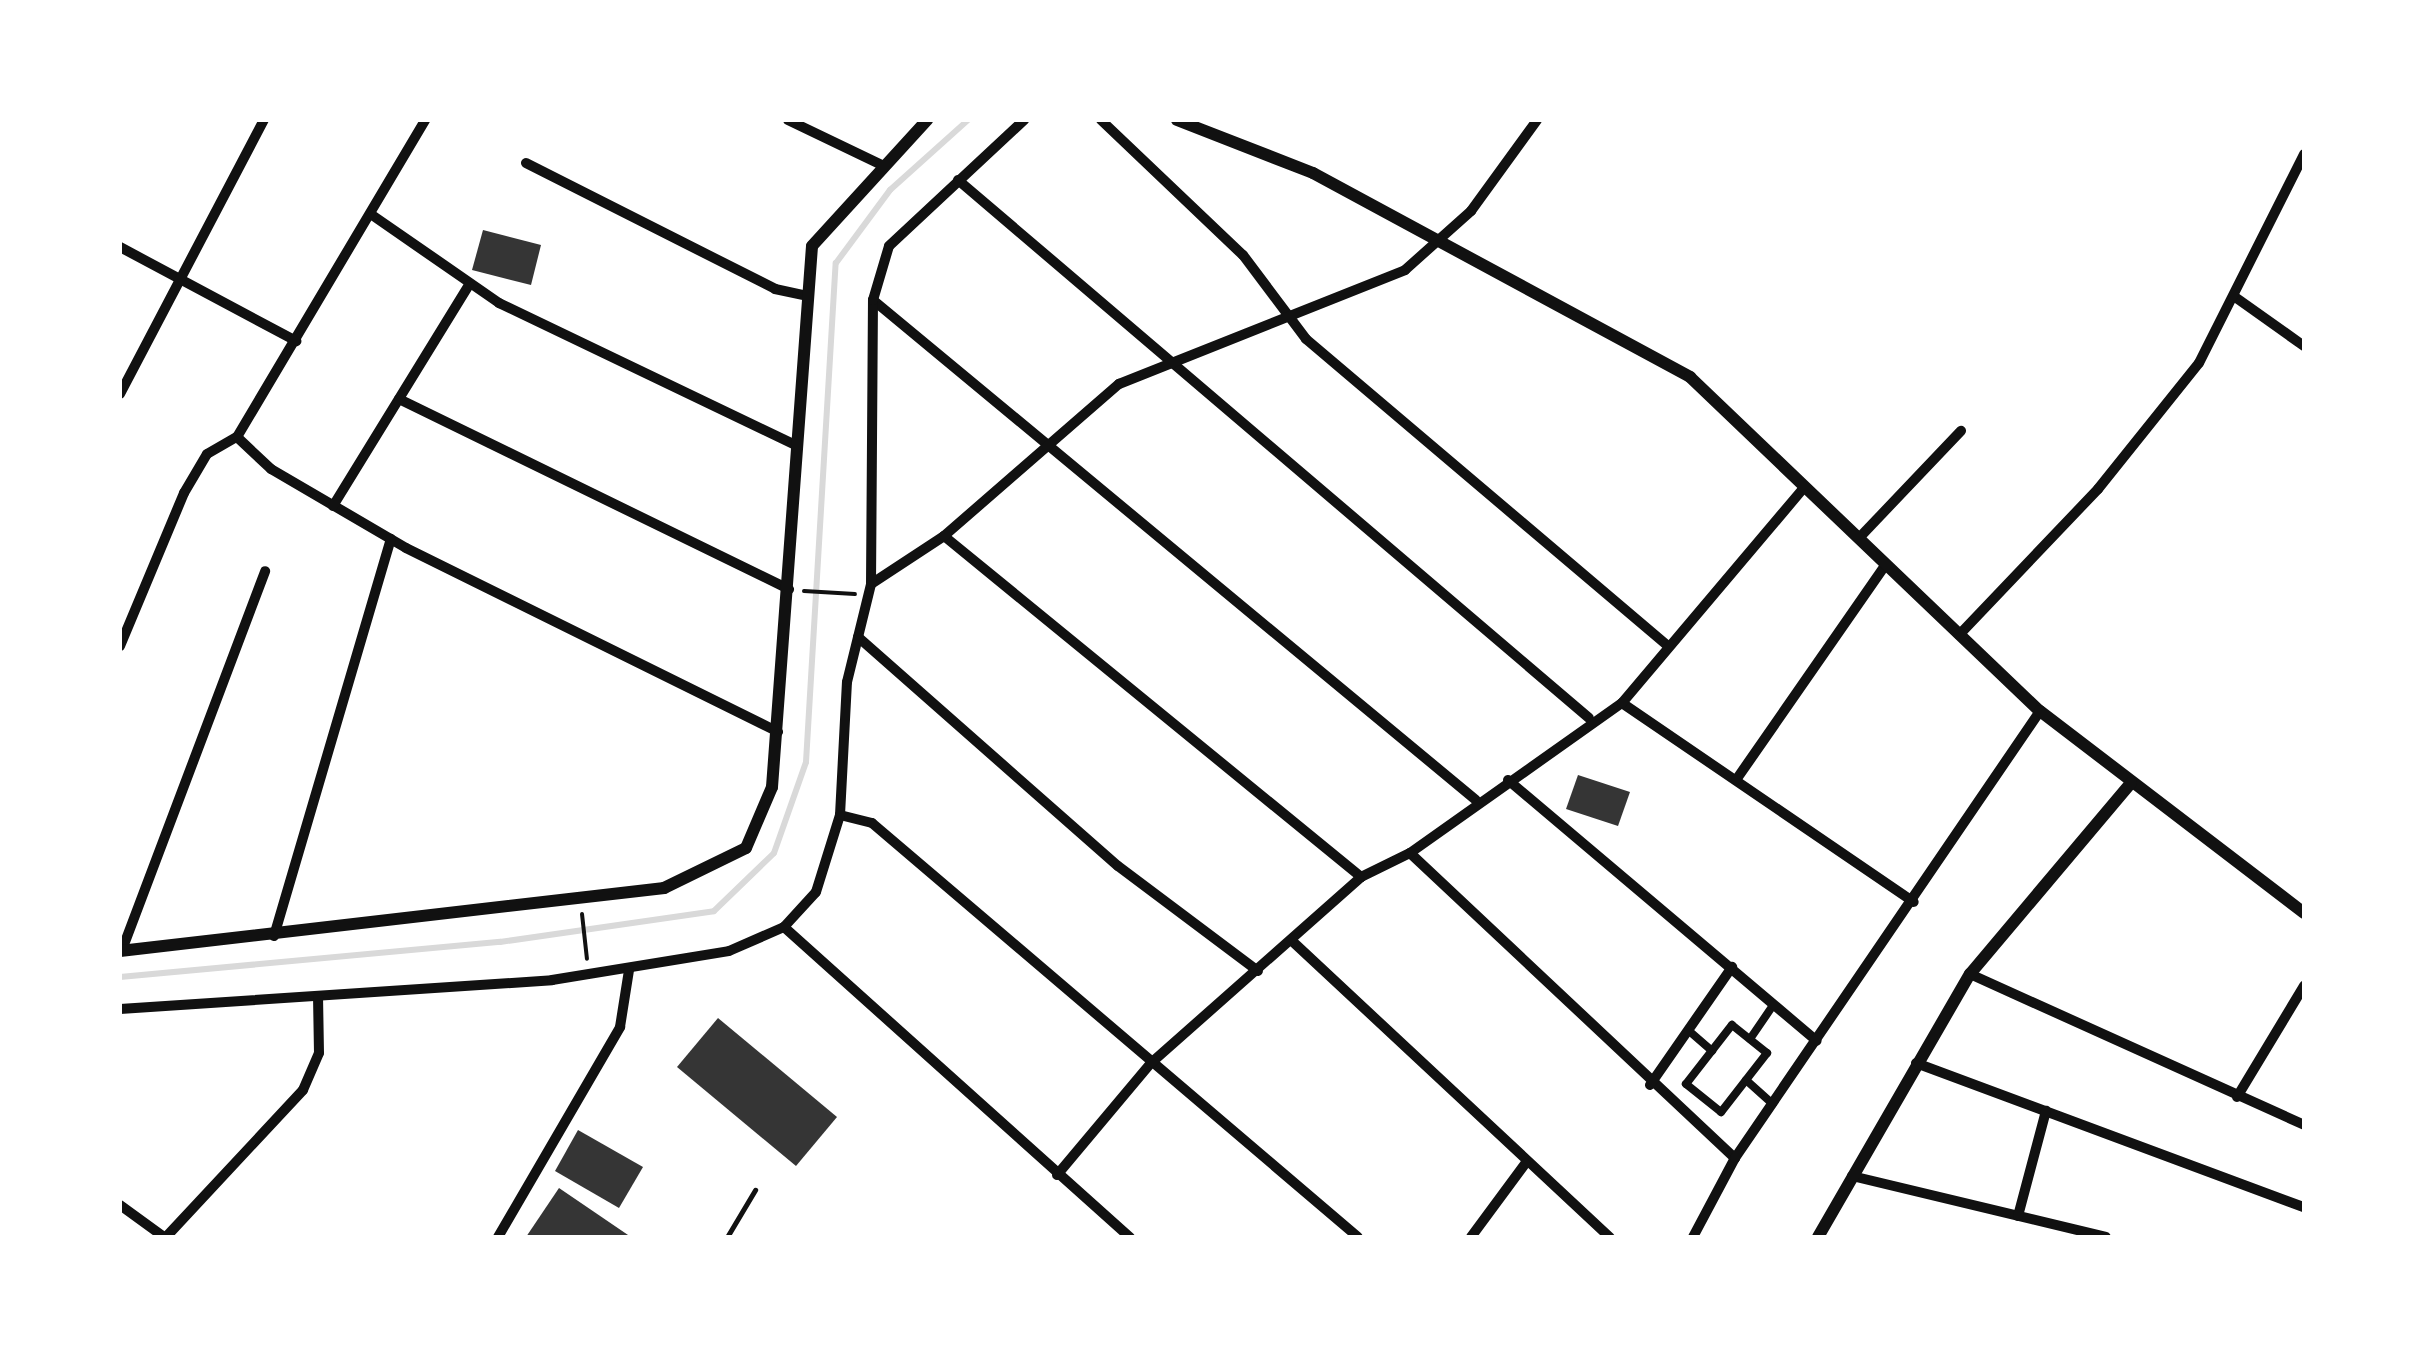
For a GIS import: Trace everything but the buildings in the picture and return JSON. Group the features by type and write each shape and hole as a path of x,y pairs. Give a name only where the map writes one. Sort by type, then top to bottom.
{"street":[{"path":"120,394 264,120"},
{"path":"120,646 184,493 207,454 237,437 426,120"},
{"path":"788,120 882,165"},
{"path":"265,571 121,950 274,936 664,888 746,848 772,787 790,590 812,246 927,120"},
{"path":"120,1009 589,975 729,951 784,927 816,892 840,815 858,637 870,590 874,300 889,246 1024,120"},
{"path":"1101,120 1244,254 1306,339 1668,646"},
{"path":"1177,120 1313,173 1690,377 1803,489 2040,710 2304,912"},
{"path":"870,590 944,536 1048,440 1164,361 1404,270 1440,243 1537,120"},
{"path":"1959,635 2098,489 2200,362 2236,298 2304,154"},
{"path":"526,162 775,289 808,296"},
{"path":"958,180 1164,361 1590,718"},
{"path":"372,215 469,285 798,446"},
{"path":"120,247 179,282 296,341"},
{"path":"333,506 469,285"},
{"path":"2236,298 2304,346"},
{"path":"874,300 1048,440 1476,800"},
{"path":"399,399 790,590"},
{"path":"1858,538 1962,431"},
{"path":"237,437 333,506 558,631 778,732"},
{"path":"1057,1176 1151,1063 1361,878 1410,854 1476,800 1590,718 1622,703 1803,489"},
{"path":"944,536 1361,878"},
{"path":"274,936 391,539"},
{"path":"1736,780 1885,566"},
{"path":"858,637 1118,866 1258,971"},
{"path":"1622,703 1914,902"},
{"path":"1693,1237 1735,1158 1914,902 2040,710"},
{"path":"1508,780 1817,1041"},
{"path":"1818,1237 1970,974 2132,784"},
{"path":"840,815 872,823 1358,1237"},
{"path":"1410,854 1650,1085 1735,1158"},
{"path":"784,927 1057,1176 1130,1237"},
{"path":"1292,940 1525,1164 1610,1237"},
{"path":"1650,1085 1732,967"},
{"path":"498,1237 620,1027 629,970"},
{"path":"1970,974 2304,1125"},
{"path":"2237,1097 2304,986"},
{"path":"120,1204 165,1237 303,1090 319,1053 318,997"},
{"path":"1750,1039 1774,1004"},
{"path":"1732,1025 1750,1039 1767,1053 1721,1112 1686,1084 1732,1025"},
{"path":"1688,1030 1712,1050"},
{"path":"1916,1062 2304,1207"},
{"path":"1746,1080 1773,1104"},
{"path":"1686,1116 1702,1096"},
{"path":"2018,1216 2046,1111"},
{"path":"1471,1237 1525,1164"},
{"path":"1852,1176 2106,1237"}],"lane":[{"path":"727,1237 755,1190"}],"path":[{"path":"790,590 870,590"},
{"path":"581,899 589,975"}],"waterway":[{"path":"120,977 500,942 714,911 774,853 806,762 836,263 890,190 968,120"}]}
